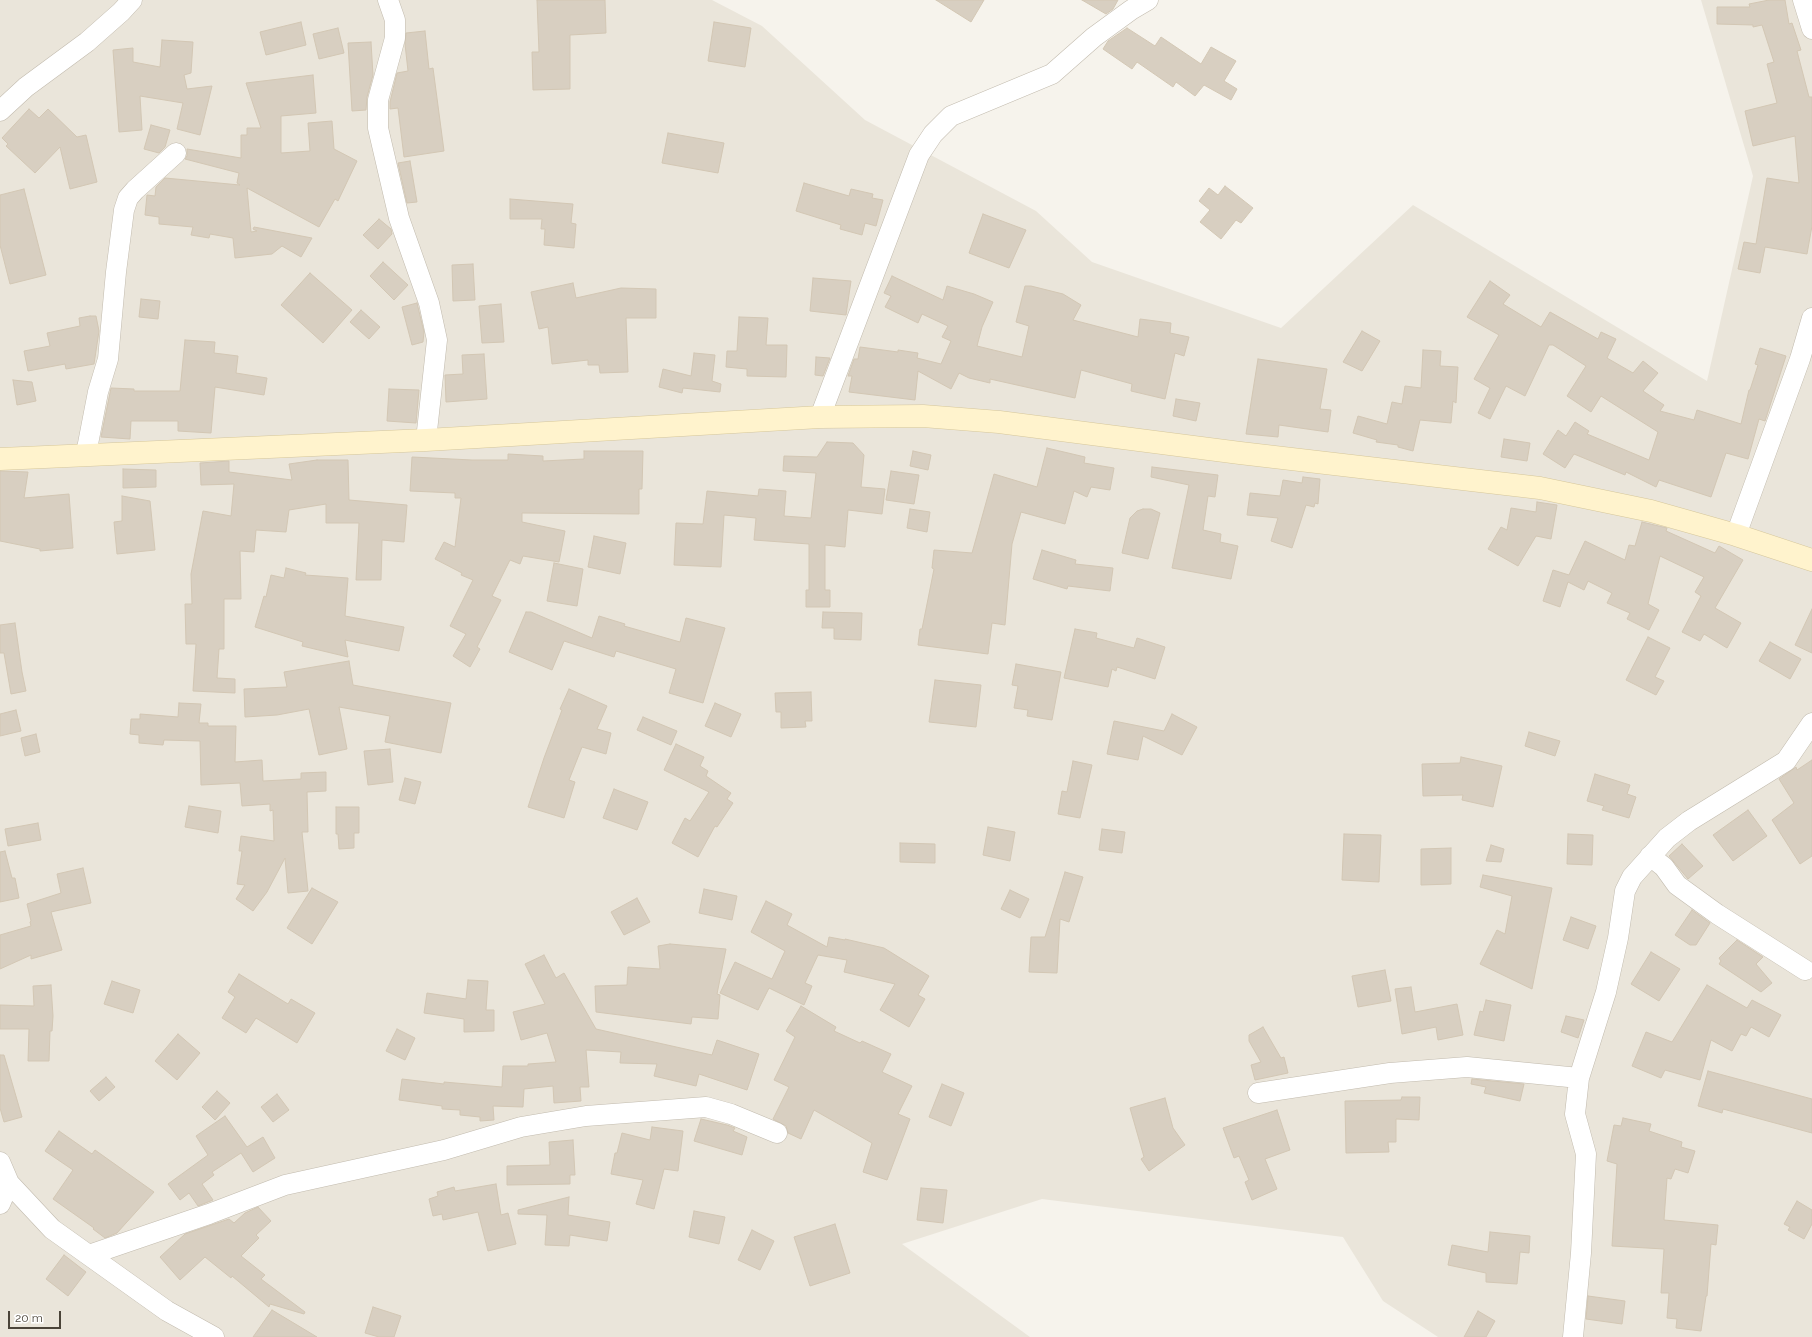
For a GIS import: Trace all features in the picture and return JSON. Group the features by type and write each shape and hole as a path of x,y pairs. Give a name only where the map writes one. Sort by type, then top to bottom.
{"main road":[{"path":"0,459 426,440 820,417 923,416 999,422 1232,452 1532,487 1651,511 1736,535 1812,560"}],"street":[{"path":"0,110 26,87 92,37 121,12 132,0"},
{"path":"388,0 395,20 395,38 378,100 378,128 399,218 429,303 437,340 426,440"},
{"path":"820,417 909,180 919,155 933,134 951,116 1052,74 1094,37 1131,10 1148,0"},
{"path":"1803,0 1812,29"},
{"path":"86,454 98,392 108,359 116,272 124,210 128,198 135,190 176,153"},
{"path":"1736,535 1800,359 1812,318"},
{"path":"1572,1337 1581,1253 1586,1154 1575,1114 1579,1078 1606,992 1618,938 1625,891 1632,877 1667,838 1689,821 1786,761 1812,723"},
{"path":"1650,856 1664,867 1677,885 1717,914 1805,970"},
{"path":"1258,1093 1390,1073 1467,1067 1579,1078"},
{"path":"89,1254 209,1214 285,1185 444,1150 522,1127 586,1116 706,1107 731,1114 777,1133"},
{"path":"0,1162 9,1183 52,1230 89,1254 167,1310 214,1337"},
{"path":"0,1204 9,1183"}],"shaded area":[{"path":"0,0 712,0 762,26 865,120 1036,211 1092,262 1281,328 1413,205 1707,381 1753,176 1701,0 1812,0 1812,1337 1438,1337 1383,1301 1343,1237 1042,1199 902,1244 1030,1337 0,1337"}],"building":[{"path":"537,0 605,0 606,33 570,35 570,89 533,90 532,52 539,52"},
{"path":"936,0 984,0 971,22"},
{"path":"1082,0 1118,0 1113,9 1106,14"},
{"path":"1769,0 1785,0 1789,24 1792,23 1801,50 1797,51 1809,97 1812,97 1812,226 1807,254 1765,247 1760,273 1738,269 1744,242 1756,244 1767,178 1799,183 1795,136 1753,146 1745,111 1777,103 1767,64 1774,62 1762,25 1753,27 1753,25 1717,24 1717,7 1750,7 1749,4"},
{"path":"301,22 306,45 266,55 260,32"},
{"path":"714,22 751,28 745,67 708,61"},
{"path":"338,28 344,53 319,59 313,34"},
{"path":"1127,28 1155,46 1161,37 1201,64 1211,47 1236,61 1224,81 1237,89 1231,100 1204,85 1195,96 1176,82 1173,87 1137,62 1132,69 1103,49 1108,41"},
{"path":"425,31 429,69 433,68 444,151 404,157 398,108 390,109 390,102 397,73 408,71 405,44 406,33"},
{"path":"162,40 193,42 191,73 184,75 187,89 212,86 200,135 177,129 183,103 140,96 142,130 119,132 113,50 133,48 133,62 160,67"},
{"path":"371,42 373,75 367,97 366,110 352,111 348,43"},
{"path":"313,75 316,113 281,116 281,153 310,151 308,123 332,121 334,149 357,161 338,201 335,199 319,227 247,188 251,232 257,231 253,229 254,227 312,238 301,257 282,246 272,254 235,258 233,238 210,234 209,238 191,235 193,227 159,224 159,217 145,215 147,195 155,196 156,187 165,178 240,185 237,183 239,173 185,159 187,156 187,149 241,158 241,135 247,135 247,128 261,128 246,83"},
{"path":"29,109 39,118 48,109 77,137 86,135 97,182 70,189 60,147 35,173 6,146 8,144 2,138"},
{"path":"151,125 170,130 165,147 159,153 144,149"},
{"path":"668,133 724,143 718,173 662,163"},
{"path":"410,161 417,202 407,203 398,163"},
{"path":"804,183 849,196 851,189 873,194 872,198 883,200 876,226 865,223 862,235 840,229 841,225 796,211"},
{"path":"1225,186 1253,208 1241,223 1236,220 1221,239 1200,222 1210,210 1199,201 1209,188 1218,195"},
{"path":"24,189 46,275 10,284 0,245 0,195"},
{"path":"510,199 573,204 571,223 576,224 574,248 544,245 545,229 541,229 542,219 510,219"},
{"path":"983,214 1026,230 1009,268 969,253"},
{"path":"379,219 391,229 392,234 378,249 363,235"},
{"path":"383,262 408,285 394,300 370,276"},
{"path":"473,264 475,300 453,301 452,265"},
{"path":"310,273 352,310 323,343 281,305"},
{"path":"892,276 943,300 947,286 974,294 993,302 982,327 977,346 1022,357 1029,326 1016,322 1025,286 1031,286 1063,294 1081,305 1073,320 1138,337 1140,319 1171,323 1170,333 1189,337 1184,356 1175,353 1165,399 1131,391 1132,384 1081,370 1075,398 990,379 990,383 969,378 959,373 951,389 918,371 915,400 849,392 852,376 848,376 854,359 858,359 860,347 918,353 917,358 941,364 951,341 942,337 948,326 922,314 918,323 885,307 891,296 884,293"},
{"path":"813,278 851,281 846,315 810,311"},
{"path":"1490,281 1510,295 1503,304 1541,327 1550,312 1598,339 1601,332 1616,339 1607,358 1633,373 1643,361 1658,373 1643,391 1664,405 1660,411 1694,420 1697,410 1741,424 1749,390 1758,365 1755,364 1760,348 1786,356 1765,421 1759,419 1748,459 1726,453 1711,497 1659,480 1656,487 1626,472 1625,475 1574,454 1565,468 1543,454 1558,430 1566,436 1575,422 1589,431 1587,434 1649,460 1658,432 1601,396 1591,412 1567,396 1586,366 1553,345 1549,345 1525,396 1506,386 1490,419 1478,413 1490,388 1474,379 1499,335 1467,317"},
{"path":"573,283 576,298 621,288 656,289 656,318 626,318 628,372 600,373 599,365 588,365 588,360 552,364 548,327 539,329 531,292"},
{"path":"141,299 160,301 158,319 139,317"},
{"path":"417,303 424,332 423,342 412,345 402,307"},
{"path":"501,304 504,342 482,343 479,306"},
{"path":"361,310 380,327 369,339 350,322"},
{"path":"96,316 99,331 94,364 66,369 65,364 28,371 24,351 50,346 47,333 80,326 79,318"},
{"path":"739,317 768,318 766,345 787,345 786,377 747,376 747,369 726,367 727,351 737,351"},
{"path":"1362,331 1380,341 1362,371 1343,362"},
{"path":"185,340 215,342 214,353 238,356 236,373 267,378 264,395 215,387 211,433 178,431 178,421 131,421 130,439 101,437 111,388 134,389 134,391 180,391"},
{"path":"1423,350 1441,351 1440,366 1458,367 1456,403 1453,401 1451,423 1420,420 1413,451 1398,447 1398,445 1376,442 1377,440 1353,433 1358,416 1387,424 1392,402 1402,404 1405,386 1421,388"},
{"path":"694,353 715,355 712,381 721,384 720,392 683,388 682,393 659,387 663,369 691,376"},
{"path":"484,354 487,399 446,402 445,375 463,374 462,355"},
{"path":"816,357 830,358 823,376 815,375"},
{"path":"1258,359 1327,369 1320,409 1331,410 1328,432 1279,425 1278,437 1246,434"},
{"path":"13,380 32,382 36,401 17,405"},
{"path":"389,389 419,390 416,423 387,421"},
{"path":"1176,399 1200,403 1196,421 1173,416"},
{"path":"1504,439 1530,443 1527,461 1501,457"},
{"path":"827,442 853,443 864,455 861,487 885,489 882,514 848,510 845,547 825,545 825,590 830,590 830,607 806,607 806,590 809,590 809,544 754,540 756,518 724,515 721,567 674,565 676,523 703,524 707,491 758,496 759,489 786,491 784,516 811,518 816,473 783,471 784,456 817,457"},
{"path":"1047,448 1085,457 1084,463 1114,468 1110,490 1091,487 1087,497 1074,491 1065,524 1021,512 1012,544 1005,625 992,623 988,654 918,645 920,629 922,629 934,569 932,568 934,550 972,553 994,474 1037,487"},
{"path":"584,451 643,451 642,489 639,489 639,514 522,513 522,522 565,531 559,562 523,556 520,564 510,560 492,596 501,600 477,647 480,649 470,667 453,656 466,634 450,626 473,580 461,575 462,573 435,559 444,542 455,547 461,498 455,498 455,493 410,491 412,457 508,460 508,454 543,456 543,461 584,459"},
{"path":"913,451 931,455 928,470 910,466"},
{"path":"317,460 348,460 349,500 407,505 404,542 382,540 381,580 356,580 359,523 326,523 326,504 289,510 286,532 256,530 254,552 240,551 241,599 224,599 224,649 219,649 217,678 235,679 235,693 193,691 196,644 186,644 185,604 192,604 191,574 203,511 231,516 234,484 201,485 200,463 229,461 229,472 292,480 289,464"},
{"path":"1152,467 1218,475 1215,497 1208,496 1203,530 1221,534 1220,542 1238,546 1231,579 1172,568 1189,485 1151,477"},
{"path":"123,469 156,470 156,487 123,488"},
{"path":"0,471 28,472 24,498 69,494 73,548 40,551 40,549 0,541"},
{"path":"891,471 919,475 914,504 886,500"},
{"path":"1303,477 1320,479 1318,504 1315,503 1314,507 1306,505 1292,548 1271,541 1278,518 1247,515 1250,493 1280,496 1283,480 1302,483"},
{"path":"122,496 150,501 155,550 117,554 114,522 122,521"},
{"path":"1537,502 1557,505 1551,539 1536,536 1518,566 1488,549 1501,527 1507,530 1511,508 1536,512"},
{"path":"910,509 930,512 927,532 907,528"},
{"path":"1151,509 1160,513 1148,559 1122,553 1130,518 1137,511"},
{"path":"1642,522 1667,528 1666,531 1715,553 1719,546 1743,560 1715,608 1741,623 1727,648 1704,634 1700,641 1682,632 1701,596 1695,592 1704,577 1660,556 1648,604 1659,610 1649,630 1627,619 1630,613 1607,603 1612,593 1588,581 1584,590 1568,582 1560,607 1543,601 1553,570 1569,575 1585,541 1625,560 1629,545 1635,546"},
{"path":"594,536 626,543 620,574 588,567"},
{"path":"1042,550 1076,560 1075,564 1113,568 1110,591 1068,586 1067,589 1033,579"},
{"path":"554,563 583,569 577,606 547,601"},
{"path":"286,568 306,573 305,575 348,578 345,616 404,627 399,651 345,640 348,657 302,646 303,642 255,627 264,596 266,597 271,575 284,578"},
{"path":"1812,609 1812,653 1795,645"},
{"path":"526,612 531,612 592,638 599,616 625,624 624,626 680,642 686,618 725,628 703,703 669,693 676,669 616,651 614,657 564,641 552,670 509,652"},
{"path":"823,612 862,613 861,640 834,639 834,628 822,628"},
{"path":"15,623 26,691 11,694 4,653 0,653 0,625"},
{"path":"1075,629 1097,633 1096,638 1134,648 1137,638 1165,647 1155,679 1117,667 1116,671 1112,669 1108,687 1064,678"},
{"path":"1648,637 1670,648 1655,677 1664,681 1656,695 1626,680"},
{"path":"1770,642 1801,659 1790,679 1759,661"},
{"path":"349,661 353,685 451,703 441,753 385,742 390,716 339,707 347,749 319,755 309,709 277,715 245,717 244,689 287,687 284,672"},
{"path":"1016,664 1061,672 1052,720 1027,716 1028,710 1014,708 1018,686 1012,685"},
{"path":"935,680 981,685 976,727 929,722"},
{"path":"569,689 607,706 597,729 611,733 606,754 582,747 569,780 575,782 564,818 528,807 562,710 560,709"},
{"path":"811,692 812,721 805,721 806,727 781,728 781,712 776,712 775,693"},
{"path":"179,703 201,704 199,723 208,723 208,726 236,726 235,762 262,760 263,781 301,779 301,773 326,772 326,791 307,792 308,832 302,832 308,891 288,893 285,858 267,892 253,911 236,899 245,885 237,884 242,851 239,851 241,836 274,841 273,810 270,811 270,804 242,806 240,783 201,785 200,741 164,740 163,745 139,743 139,735 130,734 131,719 140,719 140,714 178,717"},
{"path":"715,703 741,714 731,737 705,726"},
{"path":"16,710 21,731 0,736 0,714"},
{"path":"1172,714 1197,727 1182,755 1143,736 1138,760 1107,754 1114,721 1164,731"},
{"path":"643,717 677,731 671,745 637,730"},
{"path":"1529,732 1560,741 1555,756 1525,746"},
{"path":"36,734 40,752 25,756 21,738"},
{"path":"676,744 704,757 700,766 708,771 706,776 731,793 727,799 733,803 717,827 715,826 698,857 672,843 685,818 690,821 709,792 664,770"},
{"path":"390,749 393,782 368,785 364,751"},
{"path":"1461,757 1502,766 1493,807 1462,800 1463,795 1423,796 1422,764 1460,763"},
{"path":"1812,760 1812,856 1800,864 1772,820 1794,803 1779,779 1796,767 1797,770"},
{"path":"1073,761 1092,765 1080,818 1058,814 1062,791 1067,792"},
{"path":"1595,774 1630,785 1627,794 1636,797 1629,818 1602,810 1604,806 1587,801"},
{"path":"405,778 421,782 415,804 399,800"},
{"path":"614,789 648,802 637,830 603,818"},
{"path":"189,806 221,811 218,833 185,827"},
{"path":"336,807 359,807 359,833 354,833 354,848 339,849 338,834 336,834"},
{"path":"1748,810 1767,836 1733,861 1713,835"},
{"path":"38,823 41,840 8,846 5,829"},
{"path":"988,827 1015,832 1010,861 983,855"},
{"path":"1102,829 1125,832 1122,853 1099,850"},
{"path":"1344,834 1381,835 1379,882 1342,880"},
{"path":"1568,834 1593,835 1592,865 1567,864"},
{"path":"900,843 935,844 935,863 900,862"},
{"path":"1682,844 1703,866 1688,879 1669,856"},
{"path":"1491,845 1504,849 1501,862 1486,861"},
{"path":"1451,848 1451,884 1421,885 1421,849"},
{"path":"5,851 12,878 15,878 19,898 0,902 0,852"},
{"path":"83,868 91,903 51,912 62,950 31,959 31,955 0,969 0,935 31,926 27,904 61,893 57,874"},
{"path":"1065,872 1083,877 1069,922 1060,919 1057,973 1029,972 1031,937 1045,937"},
{"path":"1483,875 1552,888 1532,989 1480,964 1497,930 1505,934 1512,896 1480,887"},
{"path":"312,888 338,902 312,944 287,928"},
{"path":"704,889 737,896 732,920 699,913"},
{"path":"1010,890 1029,899 1020,918 1001,909"},
{"path":"637,898 650,922 624,935 611,912"},
{"path":"766,901 792,914 787,925 827,947 829,937 884,948 929,976 918,995 925,999 909,1027 880,1010 895,984 844,972 847,960 818,955 805,983 812,986 804,1005 769,988 758,1010 720,993 735,962 772,979 785,951 751,932"},
{"path":"1692,910 1710,923 1696,945 1690,945 1675,935"},
{"path":"1571,917 1596,926 1588,949 1563,940"},
{"path":"1737,940 1763,957 1756,964 1772,983 1761,992 1719,964 1721,961 1719,958"},
{"path":"670,944 726,949 717,994 720,995 718,1019 692,1017 691,1024 596,1012 595,986 627,985 628,967 660,969 658,946"},
{"path":"1651,952 1680,969 1659,1001 1631,984"},
{"path":"544,955 556,978 564,973 596,1029 712,1055 717,1040 759,1054 747,1090 699,1074 696,1086 654,1076 657,1064 620,1063 621,1052 586,1050 589,1087 580,1087 581,1101 554,1103 553,1086 524,1089 523,1107 493,1106 494,1120 480,1121 480,1117 460,1115 460,1110 442,1109 442,1106 399,1100 402,1079 444,1084 444,1082 502,1087 503,1066 528,1066 528,1064 556,1062 547,1033 521,1040 513,1012 545,1004 525,964"},
{"path":"1385,970 1391,1001 1358,1007 1352,976"},
{"path":"239,974 288,1004 291,999 315,1013 297,1043 256,1018 246,1033 222,1018 235,997 228,992"},
{"path":"468,980 488,981 486,1010 494,1010 494,1031 464,1032 464,1019 424,1013 427,993 466,999"},
{"path":"112,981 140,990 133,1013 104,1004"},
{"path":"51,985 53,1016 52,1031 50,1031 49,1061 28,1061 29,1029 0,1029 0,1005 34,1006 33,986"},
{"path":"1707,985 1747,1008 1752,1000 1781,1015 1769,1037 1751,1027 1746,1036 1741,1034 1732,1051 1711,1040 1700,1080 1665,1070 1661,1078 1632,1066 1646,1032 1672,1042"},
{"path":"1411,987 1415,1012 1457,1004 1463,1035 1438,1040 1436,1027 1402,1034 1395,989"},
{"path":"1486,1000 1511,1005 1504,1041 1474,1035 1480,1011 1483,1012"},
{"path":"801,1006 836,1027 834,1031 860,1043 862,1041 891,1054 882,1072 912,1086 898,1114 910,1119 887,1180 863,1172 872,1143 814,1110 801,1139 788,1133 786,1126 773,1119 789,1087 774,1080 795,1037 786,1031"},
{"path":"1566,1016 1584,1020 1578,1038 1561,1032"},
{"path":"1263,1027 1281,1058 1284,1057 1288,1073 1255,1080 1251,1065 1261,1062 1249,1041 1249,1035"},
{"path":"397,1029 415,1038 405,1060 386,1051"},
{"path":"178,1034 200,1053 177,1080 155,1061"},
{"path":"0,1055 4,1055 22,1117 4,1122 0,1108"},
{"path":"1708,1071 1812,1099 1812,1133 1723,1109 1722,1113 1698,1106"},
{"path":"106,1077 115,1087 99,1101 90,1091"},
{"path":"1472,1079 1524,1084 1520,1101 1484,1093 1486,1087 1471,1084"},
{"path":"942,1084 964,1093 951,1126 929,1117"},
{"path":"217,1091 230,1103 215,1120 202,1107"},
{"path":"277,1094 289,1110 273,1122 261,1107"},
{"path":"1402,1097 1420,1097 1419,1120 1396,1119 1396,1142 1388,1142 1389,1152 1346,1153 1345,1101 1401,1100"},
{"path":"1165,1098 1173,1128 1185,1145 1149,1171 1141,1159 1144,1157 1130,1108"},
{"path":"1277,1110 1290,1150 1265,1159 1277,1189 1252,1200 1245,1182 1249,1180 1239,1156 1234,1158 1223,1128"},
{"path":"225,1116 247,1147 263,1137 275,1158 253,1172 241,1153 212,1172 214,1175 202,1184 213,1200 198,1206 189,1193 180,1200 168,1184 208,1155 196,1136"},
{"path":"1623,1118 1651,1124 1649,1131 1682,1142 1681,1147 1695,1151 1688,1173 1675,1169 1671,1179 1667,1178 1664,1220 1718,1225 1716,1245 1711,1244 1707,1296 1701,1331 1676,1328 1677,1319 1667,1318 1669,1293 1661,1293 1664,1249 1612,1246 1617,1164 1607,1161 1614,1125 1621,1126"},
{"path":"701,1119 735,1128 733,1131 747,1137 742,1155 694,1141"},
{"path":"652,1127 683,1131 678,1171 664,1169 654,1209 636,1204 643,1180 611,1174 615,1153 617,1153 622,1133 650,1140"},
{"path":"59,1131 92,1154 95,1150 154,1192 117,1233 105,1238 93,1229 94,1228 53,1199 73,1170 45,1151"},
{"path":"573,1140 575,1175 570,1175 570,1184 507,1185 507,1166 550,1165 549,1142"},
{"path":"496,1184 501,1215 508,1213 516,1244 488,1251 478,1212 443,1220 442,1214 433,1216 429,1199 438,1196 437,1192 454,1187 455,1191"},
{"path":"921,1188 947,1190 943,1223 917,1220"},
{"path":"569,1197 568,1215 610,1222 607,1241 570,1235 569,1246 545,1245 547,1215 518,1214 518,1210"},
{"path":"1797,1201 1812,1210 1812,1224 1804,1239 1788,1230 1790,1227 1784,1224"},
{"path":"258,1207 271,1221 256,1235 259,1238 241,1256 265,1275 261,1279 305,1312 304,1314 270,1304 269,1307 232,1276 231,1278 205,1257 180,1280 160,1257 185,1234 229,1219 234,1223 245,1213"},
{"path":"694,1211 725,1217 719,1244 689,1237"},
{"path":"835,1224 850,1273 810,1286 794,1237"},
{"path":"752,1230 774,1241 760,1270 738,1260"},
{"path":"1490,1232 1530,1236 1529,1253 1520,1252 1517,1284 1486,1282 1486,1273 1448,1265 1452,1245 1488,1252"},
{"path":"64,1255 86,1272 68,1296 46,1279"},
{"path":"1588,1296 1625,1301 1622,1324 1586,1319"},
{"path":"373,1307 401,1316 394,1337 379,1337 365,1333"},
{"path":"272,1310 317,1337 253,1337"},
{"path":"1478,1311 1495,1321 1486,1337 1464,1337"}]}
